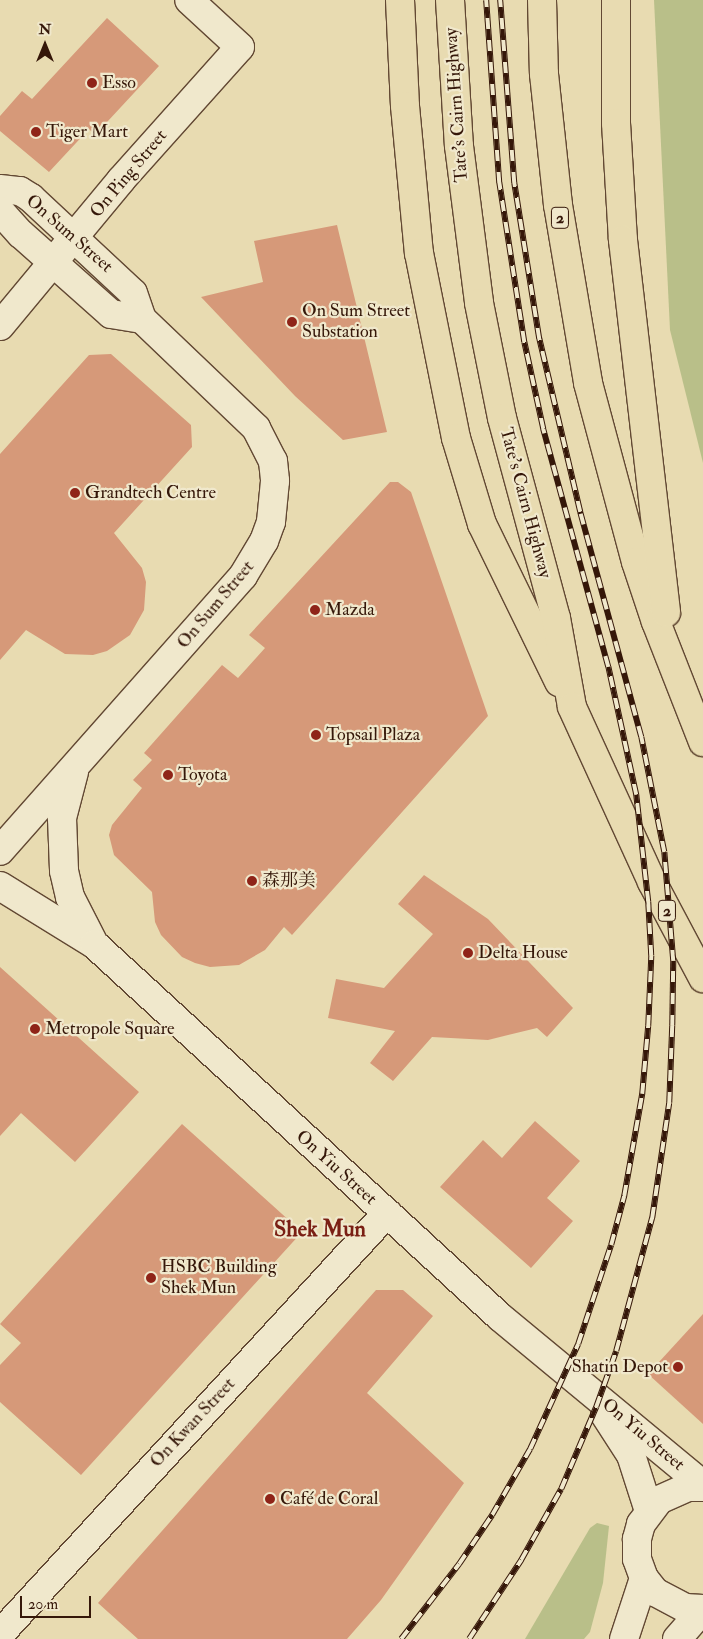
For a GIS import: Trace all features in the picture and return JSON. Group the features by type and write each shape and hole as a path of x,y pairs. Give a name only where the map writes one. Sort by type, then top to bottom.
{"highway":[{"path":"400,0 405,106 419,253 456,438 482,524 572,707"},
{"name":"Tate's Cairn Highway","path":"450,0 459,146 479,303 502,418 556,618 572,707 652,882 703,978"},
{"name":"2","path":"542,0 544,74 557,196 586,374 636,562 682,690 703,742"},
{"path":"616,0 616,123 623,240 655,531 682,690"}],"street":[{"name":"On Ping Street","path":"0,326 76,238 127,172 240,47 188,0"},
{"name":"On Sum Street","path":"0,190 20,191 76,238 134,293 142,319 256,428 273,461 274,501 264,541 243,576 0,851"},
{"name":"On Sum Street","path":"0,210 54,264 111,314 142,319"},
{"name":"On Yiu Street","path":"76,766 62,818 64,871 70,897 94,944"},
{"name":"On Yiu Street","path":"0,886 94,944 500,1317 703,1486"},
{"name":"On Kwan Street","path":"2,1627 387,1213"},
{"name":"On Yiu Street","path":"583,1386 631,1455 649,1511"},
{"path":"703,1486 688,1487 673,1492 649,1511 637,1539 637,1559 644,1578 655,1592 669,1602 685,1608 703,1610"},
{"path":"624,1639 644,1578"},
{"path":"677,1639 703,1610"}],"green space":[{"path":"654,0 703,0 703,463 670,330"},
{"path":"597,1523 609,1526 603,1583 590,1632 584,1639 525,1639 590,1528"}],"building":[{"path":"107,18 159,66 95,135 89,129 49,172 0,131 0,116 22,91 32,99"},
{"name":"On Sum Street Substation","path":"337,225 387,432 343,440 295,396 201,297 263,282 254,241"},
{"name":"Grandtech Centre","path":"111,354 191,425 192,447 114,533 142,568 146,582 144,610 130,635 107,651 93,655 65,654 26,630 0,660 0,454 89,355"},
{"name":"Topsail Plaza","path":"390,482 398,482 411,492 488,716 292,935 284,927 265,950 239,965 210,967 195,963 182,957 161,935 155,922 152,892 114,855 109,835 112,825 142,788 133,780 152,760 144,753 222,665 238,678 265,648 249,635"},
{"name":"Delta House","path":"424,875 488,919 573,1008 547,1037 537,1028 488,1040 432,1037 393,1081 370,1063 395,1031 328,1018 336,979 384,988 433,934 398,904"},
{"name":"Metropole Square","path":"0,967 139,1092 75,1162 21,1113 0,1136"},
{"path":"535,1121 580,1161 547,1198 573,1221 531,1268 440,1187 483,1140 502,1158"},
{"name":"HSBC Building Shek Mun","path":"182,1124 302,1232 81,1475 0,1402 0,1365 21,1343 0,1324"},
{"path":"376,1290 403,1290 433,1316 367,1393 464,1483 381,1600 347,1639 138,1639 98,1603"},
{"name":"Shatin Depot","path":"703,1314 703,1424 648,1374"}],"railway":[{"path":"401,1639 459,1564 492,1515 530,1449 578,1344 611,1245 624,1196 642,1094 648,1026 651,956 648,902 636,795 608,667 543,429 524,342 499,183 486,0"},
{"path":"469,1639 521,1560 561,1489 596,1407 616,1351 652,1218 669,1103 672,1026 673,961 664,852 641,737 580,512 539,339 514,183 500,0"}],"place":[{"name":"Esso","path":"92,83"},
{"name":"Tiger Mart","path":"36,132"},
{"name":"On Sum Street Substation","path":"292,322"},
{"name":"Grandtech Centre","path":"75,493"},
{"name":"Mazda","path":"315,610"},
{"name":"Topsail Plaza","path":"316,735"},
{"name":"Toyota","path":"168,775"},
{"name":"森那美","path":"252,881"},
{"name":"Delta House","path":"468,953"},
{"name":"Metropole Square","path":"35,1029"},
{"name":"HSBC Building Shek Mun","path":"151,1278"},
{"name":"Shatin Depot","path":"678,1367"},
{"name":"Café de Coral","path":"270,1499"}],"district":[{"name":"Shek Mun","path":"320,1230"}]}
